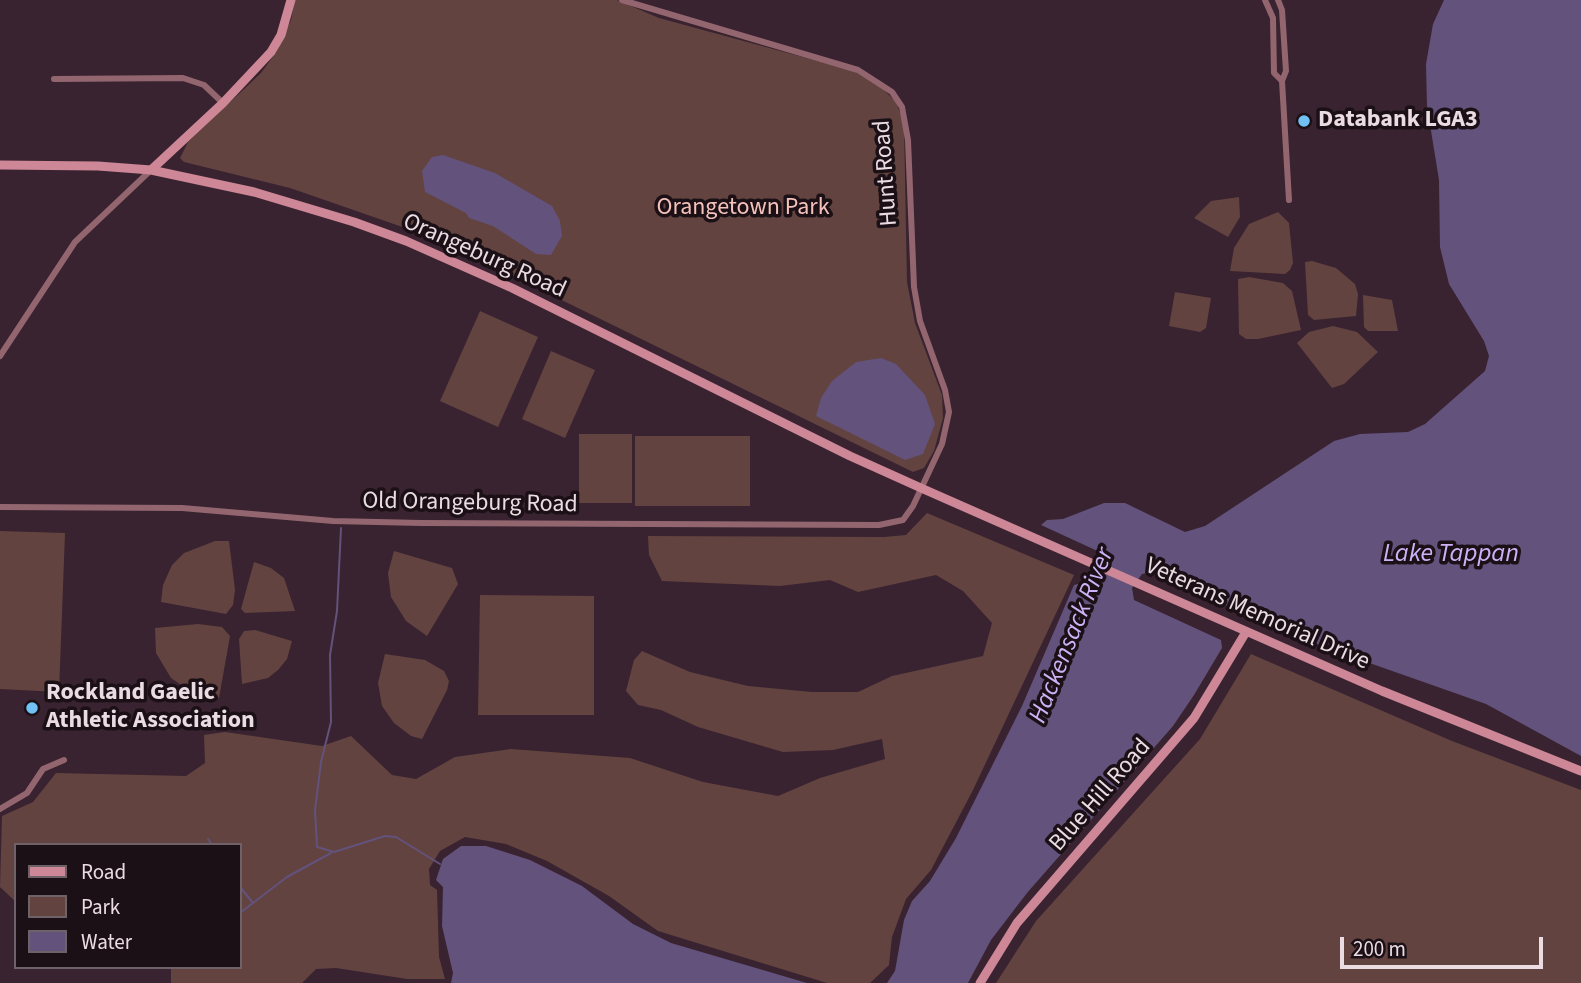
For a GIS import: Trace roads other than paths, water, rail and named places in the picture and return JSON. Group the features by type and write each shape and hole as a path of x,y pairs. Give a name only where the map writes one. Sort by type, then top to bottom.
{"main road":[{"path":"151,170 223,103 271,52 281,35 291,0"},
{"name":"Orangeburg Road","path":"0,165 71,165 151,170 303,206 456,262 921,488"},
{"name":"Veterans Memorial Drive","path":"921,488 1246,632 1488,735 1581,771"},
{"name":"Blue Hill Road","path":"980,983 1017,923 1194,718 1246,632"}],"street":[{"name":"Hunt Road","path":"622,0 858,70 892,92 902,107 908,140 914,287 920,320 945,390 949,412 944,437 921,488"},
{"path":"1265,0 1273,18 1274,73 1282,81"},
{"path":"1278,0 1282,10 1286,71 1282,81 1289,200"},
{"path":"54,79 183,78 204,85 223,103"},
{"path":"0,356 75,242 151,170"},
{"name":"Old Orangeburg Road","path":"0,506 182,508 333,521 879,525 903,520 921,488"},
{"path":"0,808 27,793 43,769 64,760"}],"water":[{"name":"Lake Tappan","path":"1444,0 1581,0 1581,756 1486,704 1324,647 1149,573 1142,574 1132,588 1134,600 1221,640 1222,648 1194,695 1173,726 1027,893 991,940 968,983 887,983 895,971 904,920 912,901 930,881 956,838 1022,706 1074,585 1100,578 1108,560 1104,554 1041,525 1047,520 1063,519 1104,503 1125,503 1185,532 1205,526 1334,441 1360,434 1408,432 1425,424 1485,371 1489,356 1484,341 1449,284 1440,247 1439,180 1427,106 1426,64 1433,24"},
{"path":"443,155 495,173 552,206 560,221 562,236 551,255 536,254 493,226 469,218 466,213 425,192 422,171 432,157"},
{"path":"881,358 896,364 925,395 935,424 923,454 905,460 816,416 821,398 832,381 856,362"},
{"path":"461,846 486,846 530,860 582,886 633,924 671,943 807,983 451,983 453,973 442,926 443,887 436,880 443,859"}],"waterway":[{"path":"341,528 337,611 330,655 331,722 321,762 315,810 317,847 334,852 385,836 396,837 440,864"},
{"path":"208,839 211,843"},
{"path":"242,889 253,903 287,877 331,853"},
{"path":"242,911 253,903"}],"place":[{"name":"Databank LGA3","path":"1304,121"},
{"name":"Rockland Gaelic Athletic Association","path":"32,708"}],"park label":[{"name":"Orangetown Park","path":"743,209"}],"water label":[{"name":"Hackensack River","path":"1073,636"}]}
